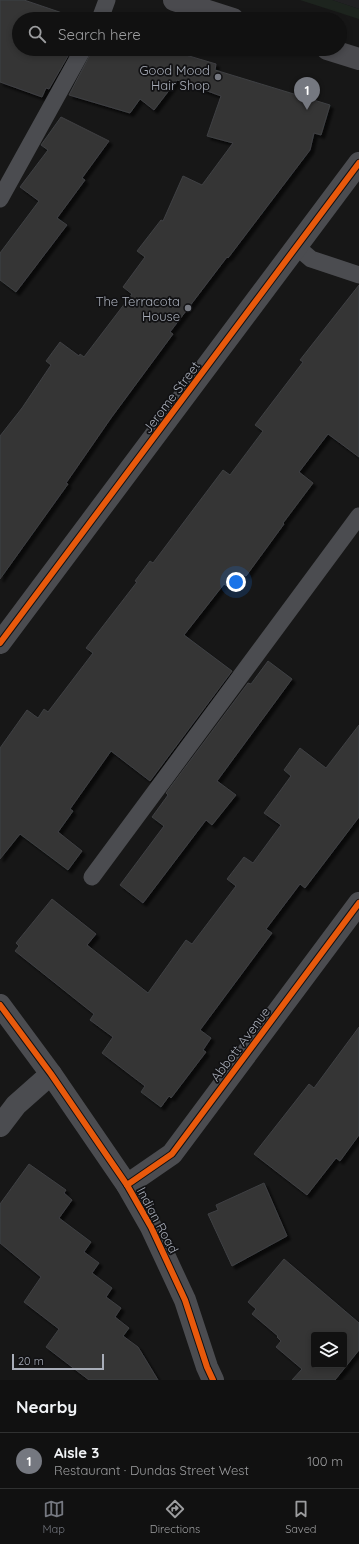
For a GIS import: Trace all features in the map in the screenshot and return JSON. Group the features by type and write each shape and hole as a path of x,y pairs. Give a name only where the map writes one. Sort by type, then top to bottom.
{"main road":[{"path":"174,0 211,12"},
{"path":"347,55 359,59"}],"street":[{"name":"Jerome Street","path":"0,643 359,164"},
{"name":"Abbott Avenue","path":"127,1185 172,1154 359,903"},
{"name":"Indian Road","path":"0,1005 51,1074 127,1185 151,1227 185,1300 207,1367 213,1380"},
{"path":"0,1126 16,1105 51,1074"}],"lane":[{"path":"103,12 107,0"},
{"path":"0,199 79,56"},
{"path":"297,248 311,259 359,275"},
{"path":"92,877 359,516"}],"shaded area":[{"path":"300,0 332,0 359,9 359,19 347,15 347,12 337,12"},
{"path":"332,0 359,0 359,9"}],"building":[{"path":"0,0 24,0 59,12 12,12 12,56 68,56 49,89 46,88 42,97 0,82"},
{"path":"89,56 189,56 216,64 215,70 330,105 321,135 314,133 310,150 170,332 173,334 111,418 66,483 68,484 0,579 0,436 22,408 51,365 46,361 60,342 79,356 80,354 84,357 132,294 123,287 145,257 137,251 161,220 163,221 183,176 202,185 233,143 207,136 221,96 177,80 154,110 140,99 130,113 69,95"},
{"path":"61,117 109,141 82,178 85,180 57,218 67,225 16,292 0,280 0,253 39,201 20,187 48,150 41,145"},
{"path":"359,285 359,457 328,434 299,472 313,483 283,523 284,524 246,576 239,572 229,587 224,584 184,635 232,671 150,781 111,751 70,809 73,811 58,832 82,851 68,870 20,834 0,859 0,748 27,710 38,718 44,709 48,712 93,653 86,648 137,582 135,581 150,561 153,563 223,470 230,475 263,431 255,425 303,362 300,360"},
{"path":"268,661 292,679 217,781 236,795 212,825 206,820 143,903 120,885 164,826 152,817 168,795 166,793 248,683 251,684"},
{"path":"359,725 359,817 305,888 300,884 266,929 272,933 200,1030 211,1038 203,1050 206,1052 171,1098 169,1096 161,1107 141,1092 145,1086 102,1053 113,1037 90,1020 94,1014 15,951 19,946 16,943 52,899 96,934 87,945 148,993 186,940 192,944 236,886 227,879 244,857 253,863 281,825 264,813 291,776 284,770 300,748 326,768"},
{"path":"359,1027 359,1135 340,1161 336,1158 307,1195 254,1154 309,1084 314,1088"},
{"path":"29,1164 66,1190 64,1193 72,1200 59,1218 91,1242 84,1252 99,1263 92,1273 112,1288 106,1297 121,1308 115,1317 129,1328 123,1336 138,1347 158,1380 89,1380 46,1347 59,1329 24,1302 41,1277 0,1243 0,1204"},
{"path":"264,1183 287,1236 232,1266 208,1214 218,1210 216,1205"},
{"path":"284,1259 359,1323 359,1350 347,1365 347,1332 311,1332 311,1368 345,1368 335,1380 292,1380 302,1369 276,1347 281,1341 277,1337 278,1336 252,1314 256,1309 248,1302"}],"cycle path":[{"path":"0,643 359,163"},
{"path":"127,1185 172,1154 359,903"},
{"path":"0,1005 51,1074 127,1185 151,1227 185,1300 207,1367 213,1380"}],"place":[{"name":"Good Mood Hair Shop","path":"218,77"},
{"name":"Aisle 3","path":"307,110"},
{"name":"The Terracota House","path":"188,308"}]}
